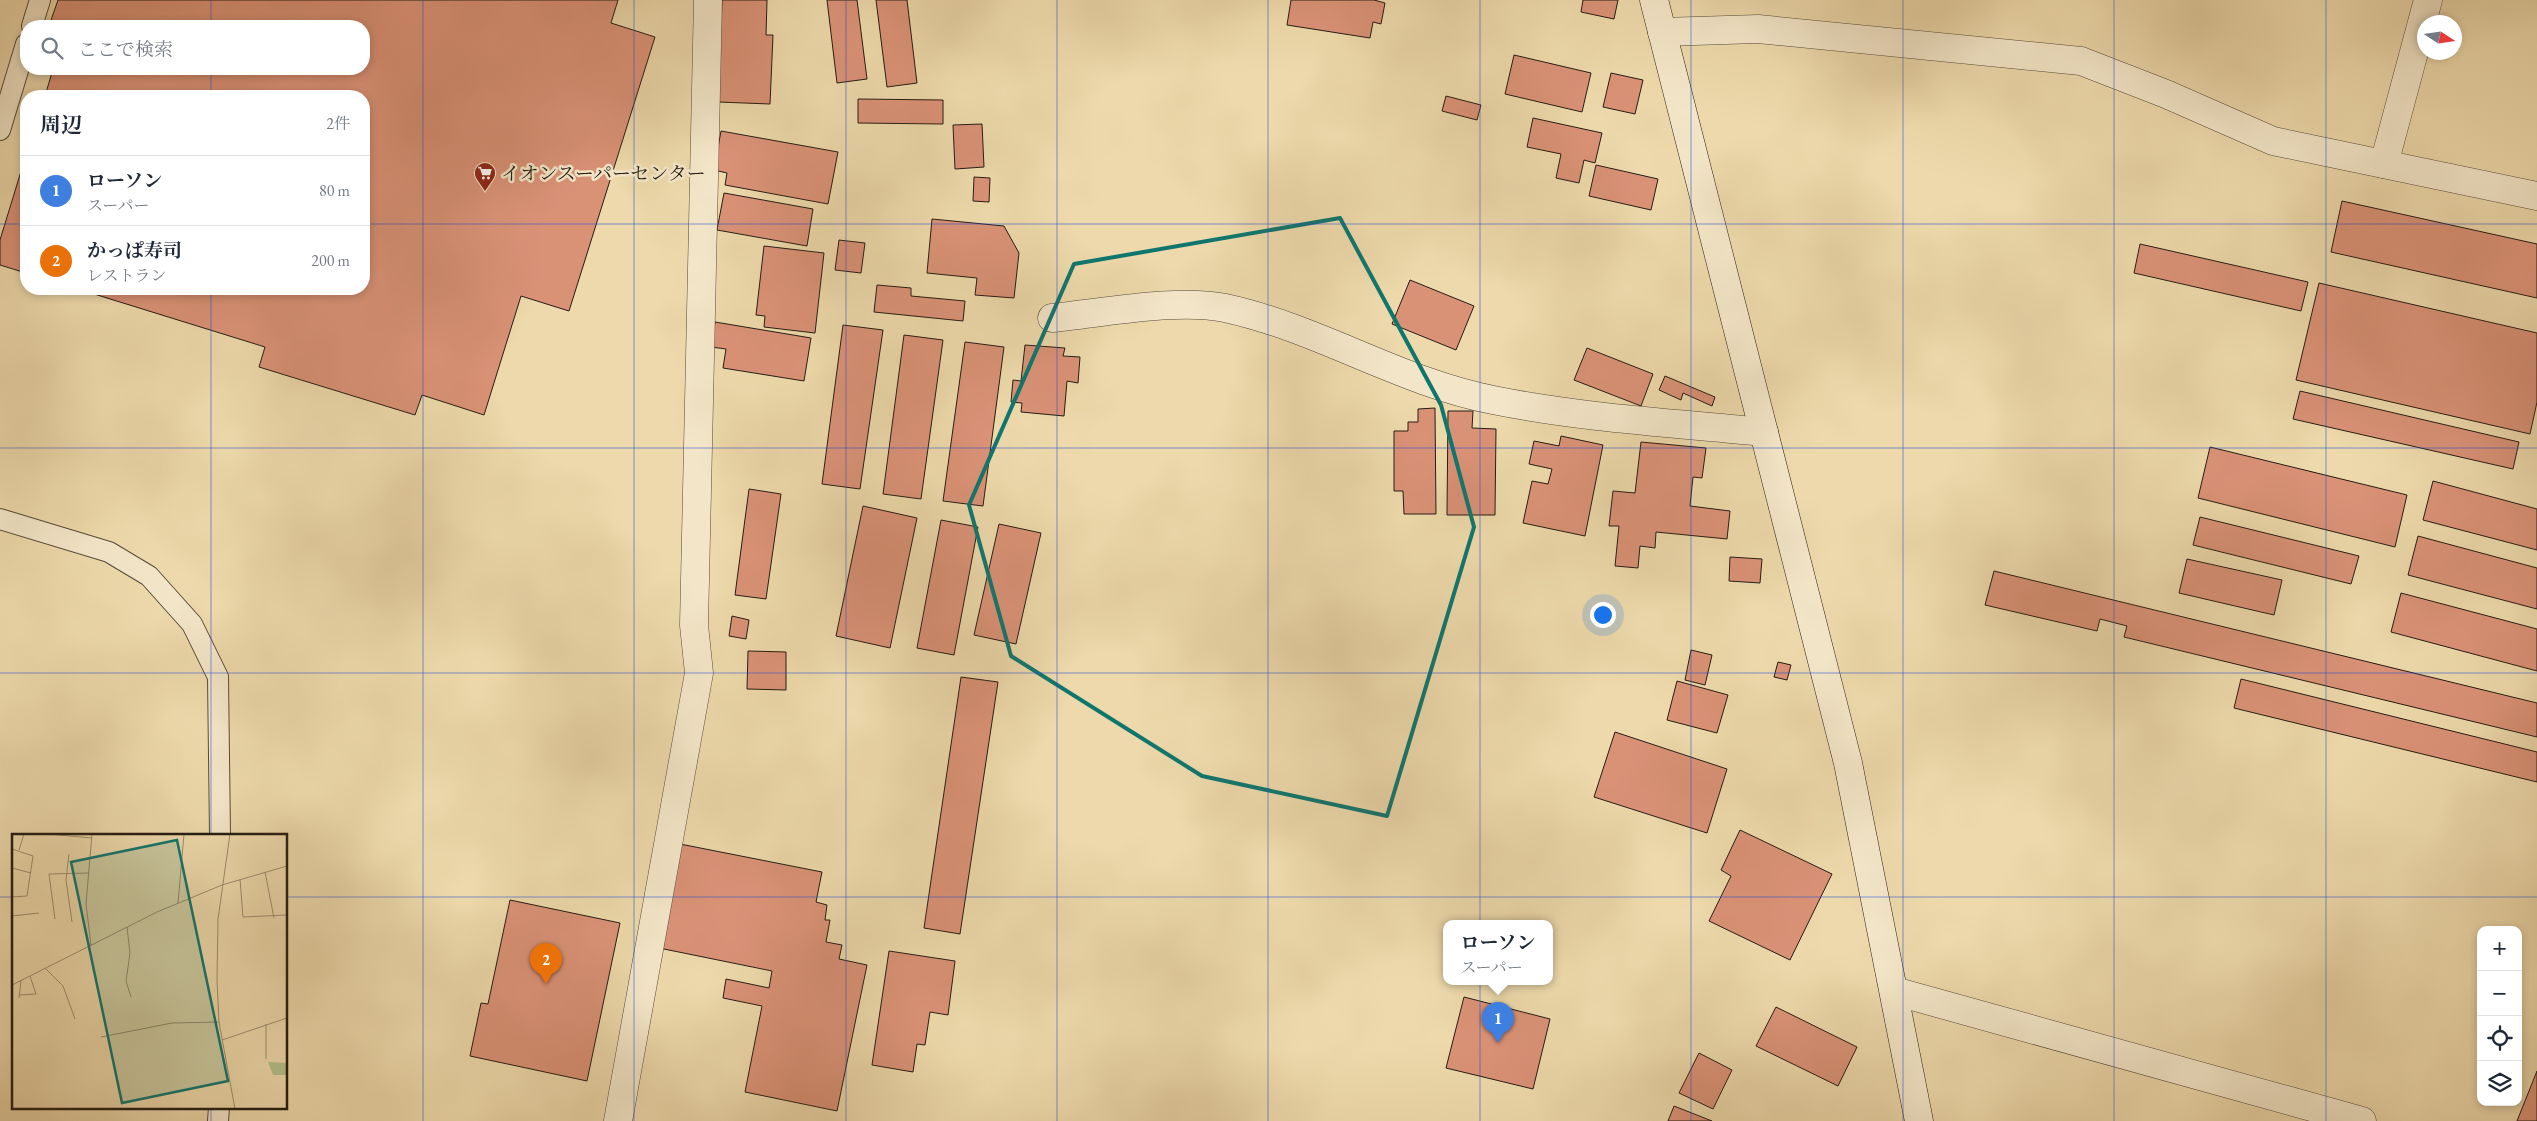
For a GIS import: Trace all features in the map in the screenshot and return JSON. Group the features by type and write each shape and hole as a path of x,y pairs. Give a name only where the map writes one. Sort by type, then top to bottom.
{"street":[{"path":"618,1121 699,673 694,625 708,0"},
{"path":"1654,0 1848,763 1919,1121"},
{"path":"2384,164 2428,0"},
{"path":"1662,32 1758,29 2081,61 2166,94 2273,141 2537,196"},
{"path":"1052,318 1180,306 1225,308 1332,343 1412,376 1492,400 1615,418 1764,432"},
{"path":"1894,992 2362,1121"}],"lane":[{"path":"34,20 40,0"},
{"path":"0,130 20,64"},
{"path":"0,519 109,552 149,576 192,624 218,677 220,834"},
{"path":"218,1121 219,1108"}],"highlighted area":[{"path":"1340,218 1441,405 1474,527 1387,816 1202,776 1011,656 969,505 1074,264"}],"building":[{"name":"イオンスーパーセンター","path":"58,0 618,0 611,23 655,37 569,311 521,296 484,415 422,395 415,415 259,367 265,347 97,295 370,295 370,90 47,90 51,75 370,75 370,20 51,20"},
{"path":"722,0 767,0 766,35 773,35 770,104 718,102"},
{"path":"827,0 857,0 867,79 837,83"},
{"path":"876,0 907,0 917,83 887,87"},
{"path":"1291,0 1374,0 1385,3 1381,24 1373,22 1370,38 1287,25"},
{"path":"1583,0 1618,0 1614,19 1581,12"},
{"path":"1514,55 1591,73 1582,112 1505,94"},
{"path":"1611,73 1643,80 1635,114 1603,107"},
{"path":"1446,96 1481,105 1477,120 1442,111"},
{"path":"858,99 943,100 943,124 858,123"},
{"path":"1533,118 1602,133 1595,163 1584,160 1579,183 1556,178 1561,154 1527,147"},
{"path":"982,124 984,167 955,169 953,125"},
{"path":"721,131 838,152 828,204 725,185 727,173 714,170"},
{"path":"1596,165 1658,179 1651,210 1589,196"},
{"path":"20,175 20,271 0,265 0,240"},
{"path":"974,177 990,178 989,202 973,201"},
{"path":"724,193 813,209 807,246 717,230"},
{"path":"2342,201 2537,244 2537,298 2331,252"},
{"path":"932,219 1004,226 1019,253 1014,298 975,295 977,278 927,273"},
{"path":"839,240 865,243 861,273 835,270"},
{"path":"2140,244 2308,282 2301,311 2134,273"},
{"path":"764,246 824,253 815,333 764,327 765,316 756,315"},
{"path":"1410,280 1474,306 1456,350 1392,324"},
{"path":"2319,283 2537,333 2537,402 2530,434 2296,380"},
{"path":"877,285 911,288 911,296 965,301 963,321 874,312"},
{"path":"715,322 811,338 804,381 723,368 726,349 711,347"},
{"path":"843,325 883,330 860,489 822,484"},
{"path":"904,335 943,340 921,499 883,494"},
{"path":"965,342 1004,347 983,506 943,501"},
{"path":"1025,345 1065,348 1063,356 1080,357 1078,383 1067,381 1064,416 1021,412 1022,403 1011,402 1013,380 1021,381"},
{"path":"1587,348 1653,374 1641,406 1574,380"},
{"path":"1665,376 1715,397 1712,406 1683,393 1681,400 1659,390"},
{"path":"2300,391 2519,442 2513,469 2293,419"},
{"path":"1435,408 1436,514 1404,514 1403,491 1394,491 1394,431 1408,431 1408,422 1418,422 1418,409"},
{"path":"1448,411 1473,411 1472,428 1496,429 1495,515 1447,515"},
{"path":"1561,436 1603,445 1585,536 1523,523 1532,481 1548,484 1552,469 1529,464 1534,441 1559,446"},
{"path":"1641,442 1706,448 1702,478 1693,477 1690,506 1730,511 1727,539 1656,532 1655,548 1640,546 1638,568 1615,566 1619,526 1609,526 1613,491 1635,493"},
{"path":"2210,447 2407,495 2395,547 2198,498"},
{"path":"2433,481 2537,509 2537,550 2423,520"},
{"path":"749,489 781,494 766,599 735,595"},
{"path":"863,506 917,518 890,648 836,636"},
{"path":"2200,517 2359,556 2351,584 2193,545"},
{"path":"941,520 978,527 954,655 917,648"},
{"path":"999,524 1041,533 1016,644 974,635"},
{"path":"2418,536 2537,568 2537,609 2408,575"},
{"path":"1730,557 1762,559 1760,583 1729,581"},
{"path":"2187,559 2282,580 2274,615 2179,593"},
{"path":"1994,571 2537,703 2537,737 2124,637 2127,626 2100,619 2097,631 1985,605"},
{"path":"2401,593 2537,629 2537,671 2391,632"},
{"path":"732,616 749,620 746,639 729,636"},
{"path":"1691,650 1712,655 1705,685 1685,680"},
{"path":"748,651 786,652 786,690 747,689"},
{"path":"1778,662 1791,665 1787,680 1774,677"},
{"path":"961,677 998,682 960,934 924,928"},
{"path":"2241,679 2537,752 2537,782 2234,708"},
{"path":"1677,681 1728,695 1717,733 1667,720"},
{"path":"1615,732 1727,769 1707,833 1594,797"},
{"path":"1740,830 1832,874 1790,960 1709,921 1731,876 1721,870"},
{"path":"680,844 822,872 816,902 827,905 825,920 830,920 826,942 842,945 839,959 867,965 837,1111 745,1092 762,1006 723,998 726,979 769,988 772,971 659,948"},
{"path":"510,900 620,923 587,1081 470,1056 481,1003 488,1004"},
{"path":"889,951 955,961 948,1015 930,1012 925,1045 917,1044 913,1072 872,1065"},
{"path":"1464,997 1550,1019 1533,1089 1446,1068"},
{"path":"1776,1007 1857,1047 1838,1086 1756,1046"},
{"path":"1699,1053 1732,1070 1713,1109 1679,1093"},
{"path":"2537,1071 2537,1121 2517,1121"},
{"path":"1674,1106 1712,1121 1668,1121"}],"place":[{"name":"イオンスーパーセンター","path":"485,192"},
{"name":"かっぱ寿司","path":"546,984"},
{"name":"ローソン","path":"1498,1043"}]}
